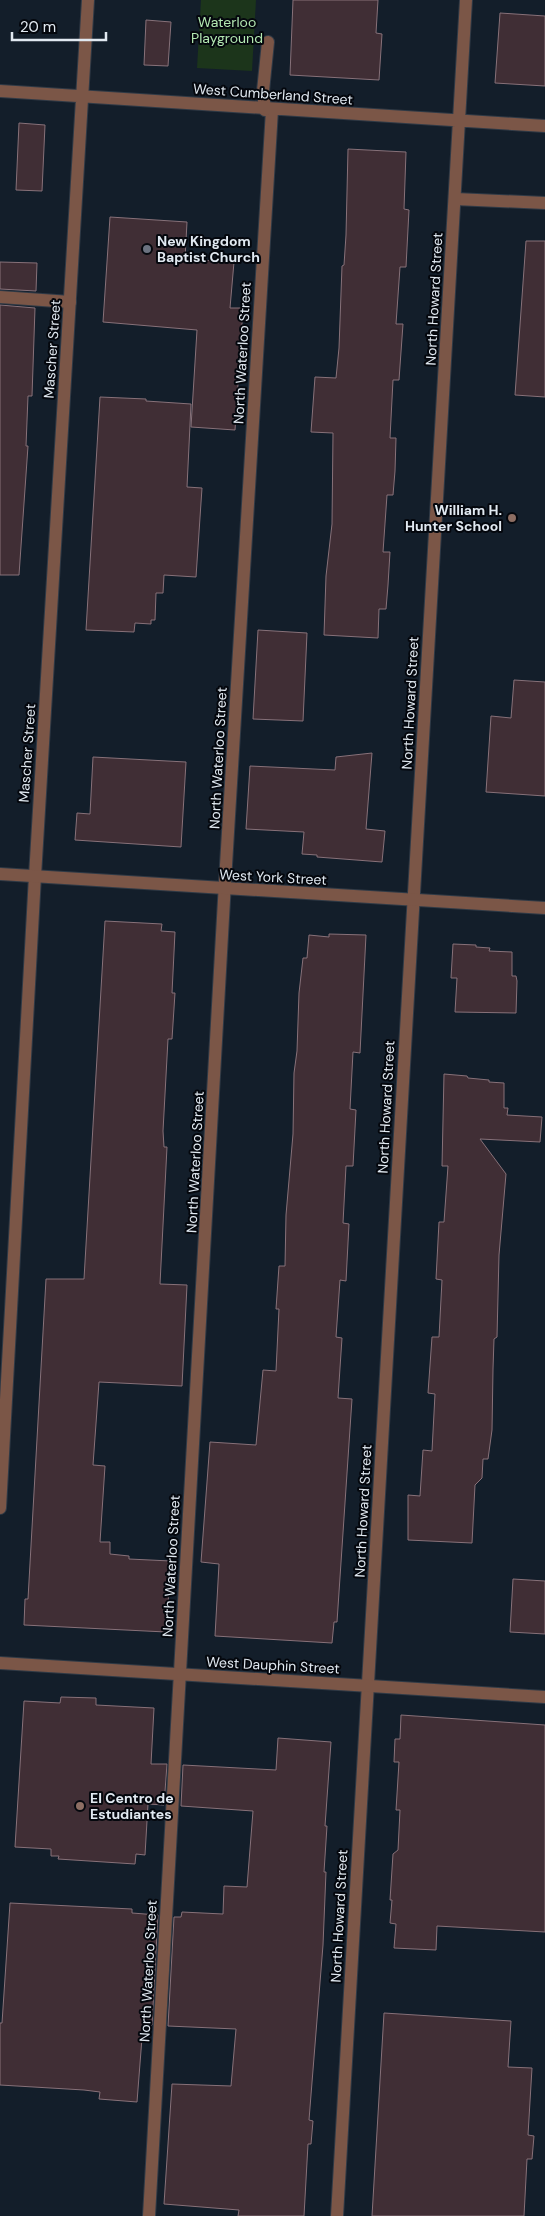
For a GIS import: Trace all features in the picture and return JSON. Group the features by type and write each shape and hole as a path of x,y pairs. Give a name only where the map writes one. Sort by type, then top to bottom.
{"street":[{"name":"Mascher Street","path":"0,1508 35,876 88,0"},
{"name":"North Howard Street","path":"336,2216 466,0"},
{"name":"North Waterloo Street","path":"149,2216 269,110 263,91 268,42"},
{"name":"West Cumberland Street","path":"0,91 269,110 545,126"},
{"path":"455,199 545,203"},
{"path":"0,297 70,302"},
{"name":"West York Street","path":"0,874 545,908"},
{"name":"West Dauphin Street","path":"0,1663 545,1697"}],"green space":[{"name":"Waterloo Playground","path":"201,0 256,0 252,71 197,68"}],"building":[{"path":"293,0 378,0 376,33 382,34 379,80 290,75"},
{"path":"500,13 545,16 545,86 495,83"},
{"path":"146,20 171,22 168,66 144,65"},
{"path":"19,123 45,125 42,191 16,190"},
{"path":"348,149 406,152 404,209 409,210 406,267 400,267 396,324 403,324 399,380 393,380 390,438 396,438 395,471 393,495 387,495 383,552 390,552 388,585 386,609 379,609 378,638 324,635 326,576 332,524 333,433 311,432 315,377 336,378 342,266 344,265 346,235"},
{"path":"110,217 187,222 185,259 234,262 230,308 243,308 235,430 191,427 197,330 103,322"},
{"path":"526,241 545,241 545,397 515,395"},
{"path":"0,262 37,263 36,291 0,289"},
{"path":"0,305 35,308 32,396 28,396 26,446 28,446 19,575 0,575"},
{"path":"100,397 146,399 146,401 191,404 187,487 202,488 196,577 164,575 163,593 156,593 155,620 151,620 151,624 135,623 134,632 86,630"},
{"path":"258,630 307,633 303,721 253,719"},
{"path":"514,680 545,682 545,796 486,792 491,716 511,718"},
{"path":"372,753 366,829 385,831 382,862 302,854 304,832 246,829 250,766 335,770 336,757"},
{"path":"93,757 186,762 181,847 75,840 77,813 90,814"},
{"path":"105,921 162,924 161,931 175,932 172,993 175,993 172,1039 168,1039 163,1131 164,1147 167,1147 160,1284 187,1285 182,1386 99,1382 93,1465 105,1466 100,1542 110,1542 110,1554 129,1556 129,1559 171,1561 166,1632 24,1625 25,1599 28,1599 46,1279 84,1279"},
{"path":"329,934 366,935 360,1053 353,1052 350,1109 356,1110 353,1166 346,1166 343,1223 349,1224 346,1281 340,1280 336,1337 342,1338 338,1398 352,1399 337,1622 334,1622 332,1643 215,1636 219,1564 201,1562 210,1442 256,1445 263,1370 276,1371 279,1309 276,1309 279,1266 285,1266 286,1215 293,1134 294,1073 303,958 307,958 309,935 329,937"},
{"path":"453,944 476,945 476,947 490,948 489,951 512,952 512,976 516,976 517,981 516,1013 455,1012 457,978 451,978"},
{"path":"444,1074 504,1083 504,1108 508,1108 507,1115 542,1117 540,1142 480,1139 506,1174 499,1255 497,1337 494,1339 492,1430 488,1459 483,1459 482,1478 475,1485 472,1543 408,1540 408,1495 420,1496 423,1450 432,1451 435,1394 428,1393 432,1337 439,1337 442,1280 436,1279 439,1222 444,1222 448,1166 442,1166"},
{"path":"513,1579 545,1581 545,1634 510,1632"},
{"name":"El Centro de Estudiantes","path":"61,1697 96,1698 96,1705 154,1708 151,1764 167,1764 164,1805 148,1804 145,1855 136,1854 135,1864 58,1859 59,1856 51,1856 51,1849 15,1847 24,1701 60,1703"},
{"path":"401,1715 545,1725 545,1932 437,1926 436,1950 394,1948 396,1924 390,1923 392,1900 390,1900 393,1854 398,1850 400,1810 396,1810 399,1762 394,1762 395,1739 400,1739"},
{"path":"278,1738 331,1742 325,1826 327,1826 323,1945 309,2120 313,2121 311,2144 308,2144 304,2216 238,2216 239,2210 164,2204 172,2084 231,2086 236,2029 168,2026 174,1917 181,1917 182,1912 223,1914 224,1886 247,1887 253,1811 181,1806 183,1765 276,1770"},
{"path":"10,1903 132,1909 132,1913 158,1915 152,2025 143,2025 137,2102 99,2099 100,2092 84,2090 0,2085 0,2023 2,2023"},
{"path":"384,2013 511,2021 508,2067 532,2068 528,2135 534,2136 532,2159 527,2159 524,2216 372,2216"}],"place":[{"name":"New Kingdom Baptist Church","path":"147,249"},
{"name":"William H. Hunter School","path":"512,518"},
{"name":"El Centro de Estudiantes","path":"80,1806"}]}
